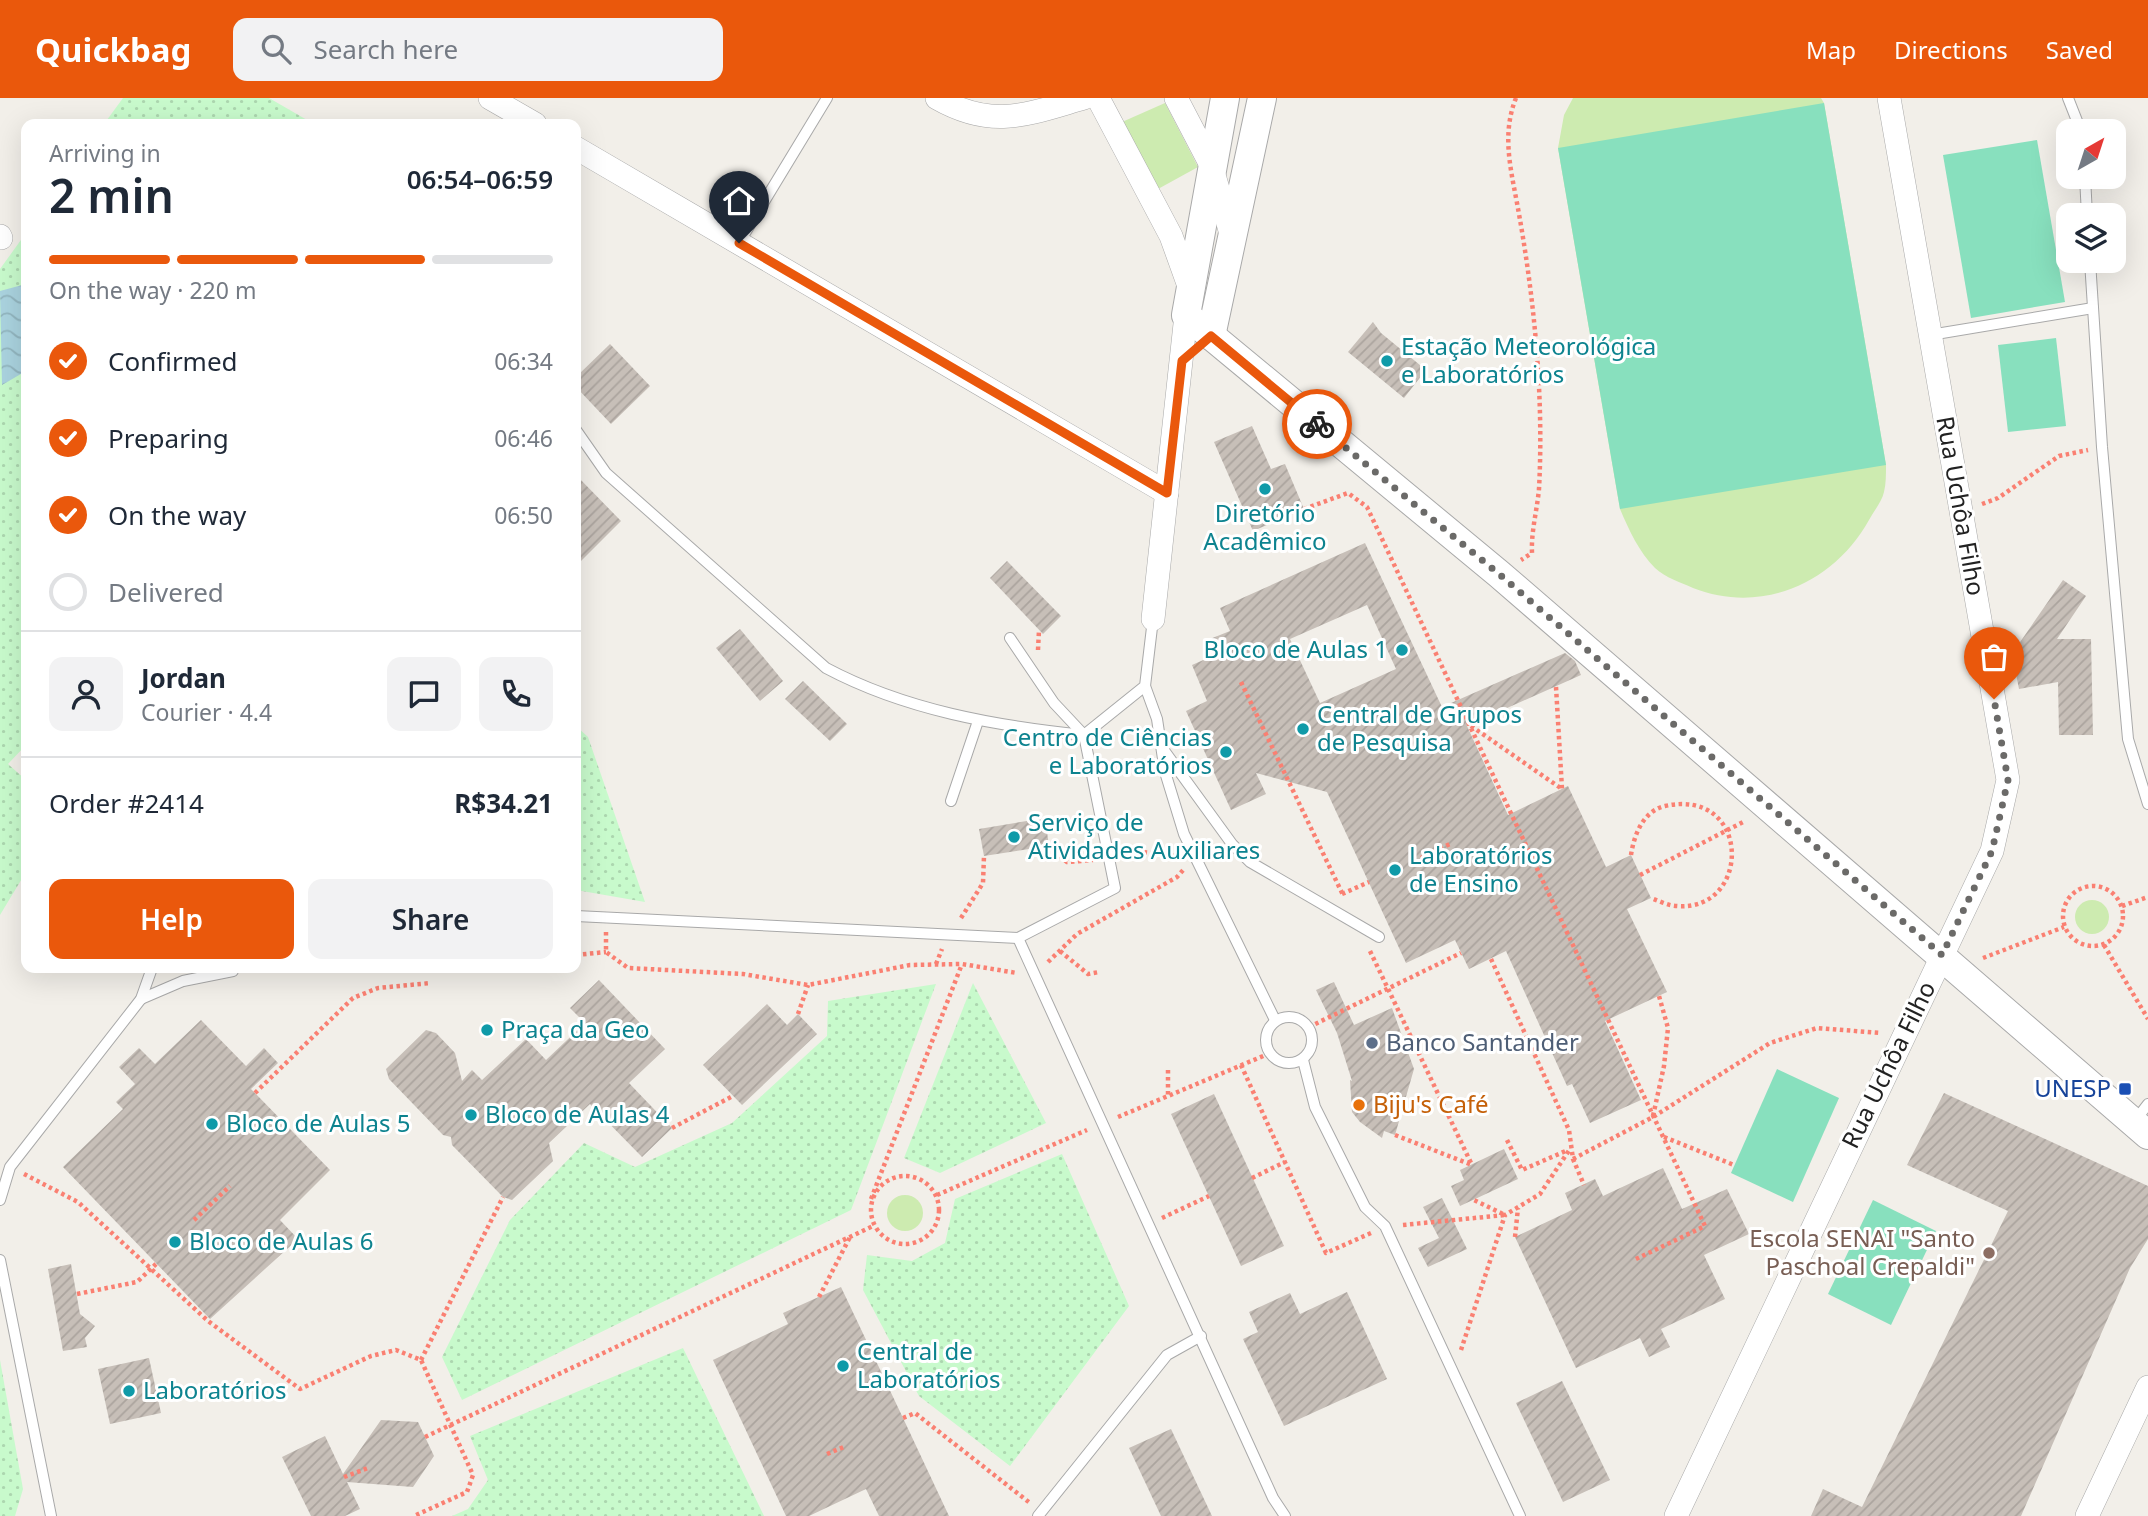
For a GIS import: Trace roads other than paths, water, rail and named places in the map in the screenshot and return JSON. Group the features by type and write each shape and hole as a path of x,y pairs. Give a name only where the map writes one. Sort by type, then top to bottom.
{"street":[{"path":"490,98 526,119"},
{"path":"937,98 953,107 986,116 1014,118 1084,98"},
{"path":"1098,98 1171,236 1189,286"},
{"path":"1176,98 1211,166 1233,240"},
{"path":"1153,619 1189,286 1225,98"},
{"path":"1182,361 1211,336 1262,98"},
{"name":"Rua Uchôa Filho","path":"1676,1516 1902,1037 1950,961 1992,851 2008,780 1889,98"},
{"path":"581,151 1167,493"},
{"path":"1186,315 1499,574 1950,961 2143,1121"},
{"path":"2087,1516 2148,1387"}],"lane":[{"path":"739,243 827,98"},
{"path":"2068,98 2076,119"},
{"path":"2091,273 2102,447 2128,739 2148,804"},
{"path":"1930,335 2093,308"},
{"path":"581,437 607,473 826,668 867,690 978,721 1084,735 1145,686"},
{"path":"1153,619 1145,686 1157,719 1165,772 1195,858 1275,1020"},
{"path":"581,916 1018,938 1115,888 1084,735 1054,703 1010,638"},
{"path":"951,801 978,721"},
{"path":"1161,747 1232,844 1250,862 1379,937"},
{"path":"1018,938 1273,1498 1285,1516"},
{"path":"0,1200 10,1167 141,999 150,973"},
{"path":"141,999 183,981 220,973"},
{"path":"1303,1060 1284,1064 1268,1054 1265,1035 1275,1020 1293,1016 1309,1027 1312,1045 1303,1060 1315,1107 1365,1207 1385,1226 1520,1516"},
{"path":"0,1260 51,1516"},
{"path":"1040,1514 1167,1354 1201,1336"}],"water":[{"path":"21,285 21,374 2,385 0,291"}],"place":[{"name":"Estação Meteorológica e Laboratórios","path":"1387,361"},
{"name":"Diretório Acadêmico","path":"1265,489"},
{"name":"Bloco de Aulas 1","path":"1402,650"},
{"name":"Central de Grupos de Pesquisa","path":"1303,729"},
{"name":"Centro de Ciências e Laboratórios","path":"1226,752"},
{"name":"Serviço de Atividades Auxiliares","path":"1014,837"},
{"name":"Laboratórios de Ensino","path":"1395,870"},
{"name":"Praça da Geo","path":"487,1030"},
{"name":"Banco Santander","path":"1372,1043"},
{"name":"UNESP","path":"2125,1089"},
{"name":"Biju's Café","path":"1359,1105"},
{"name":"Bloco de Aulas 4","path":"471,1115"},
{"name":"Bloco de Aulas 5","path":"212,1124"},
{"name":"Bloco de Aulas 6","path":"175,1242"},
{"name":"Escola SENAI \"Santo Paschoal Crepaldi\"","path":"1989,1253"},
{"name":"Central de Laboratórios","path":"843,1366"},
{"name":"Laboratórios","path":"129,1391"}]}
